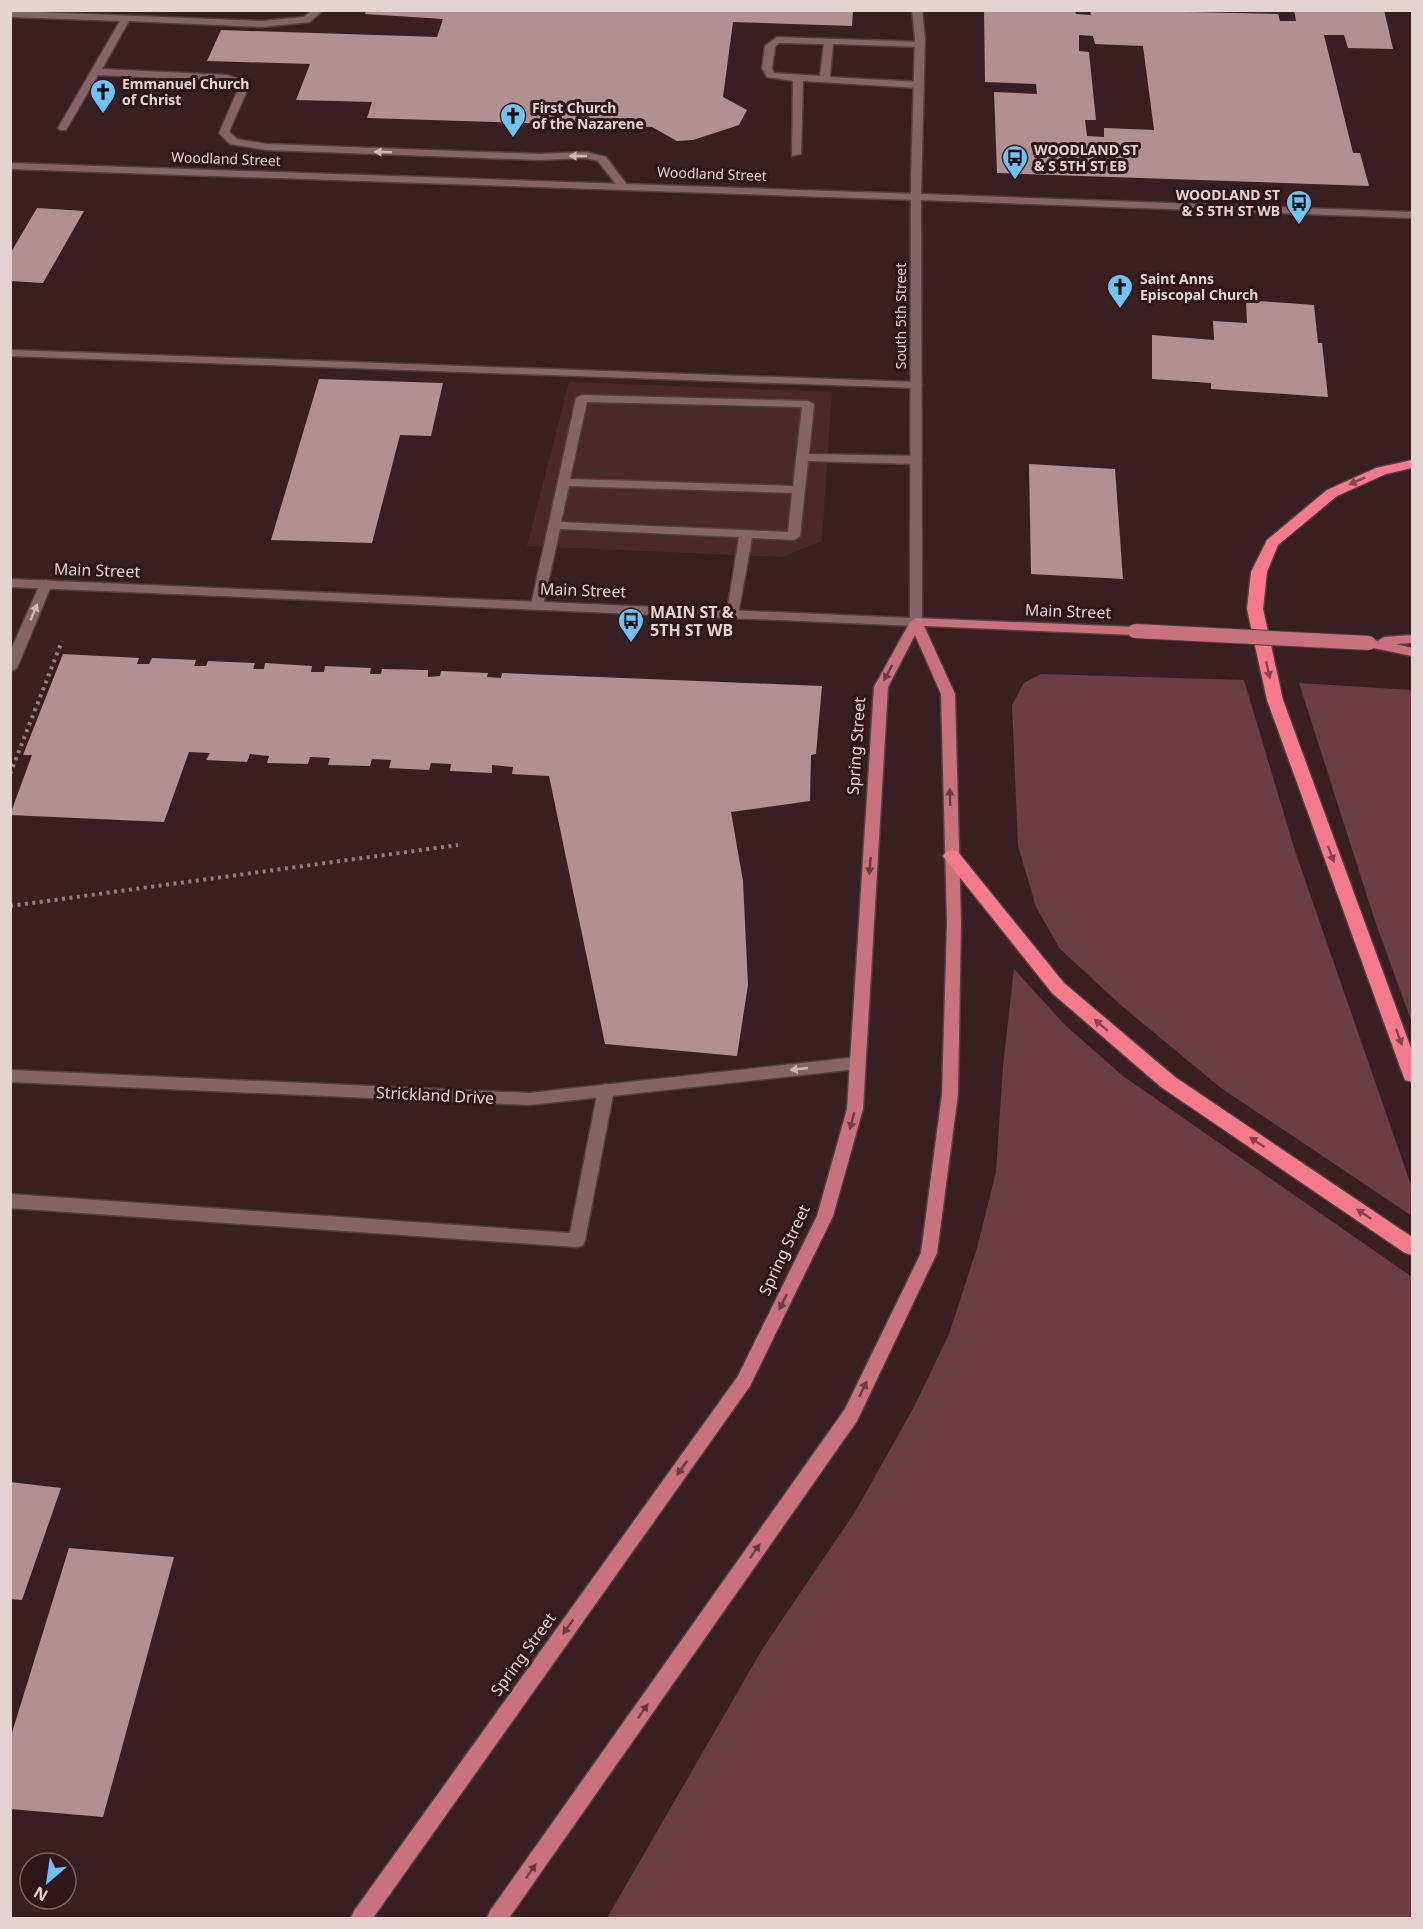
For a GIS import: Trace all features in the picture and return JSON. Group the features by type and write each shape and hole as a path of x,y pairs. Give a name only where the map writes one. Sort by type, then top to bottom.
{"highway":[{"path":"1413,464 1381,471 1332,493 1272,543 1259,572 1255,609 1275,700 1413,1075"},
{"path":"952,856 1058,988 1168,1082 1413,1247"}],"main road":[{"path":"10,14 262,24 307,20 320,10"},
{"name":"South 5th Street","path":"916,622 917,197 920,44 917,10"},
{"path":"63,128 126,19"},
{"path":"919,85 770,75 767,68 770,46 777,40 920,44"},
{"path":"825,80 829,40"},
{"path":"96,72 227,78 245,84 224,133 234,142 267,147 540,157 585,155 602,159 623,186"},
{"path":"796,154 798,78"},
{"name":"Woodland Street","path":"10,166 1413,215"},
{"path":"10,353 916,384"},
{"path":"537,605 554,525 582,398 808,404 794,536 746,534 716,527 608,523 554,525"},
{"path":"802,457 916,460"},
{"path":"564,482 614,489 720,493 799,490"},
{"path":"733,612 746,534"},
{"name":"Main Street","path":"10,583 733,612 1369,643"},
{"path":"10,668 46,584"},
{"path":"497,1918 851,1414 929,1254 950,1094 954,923 948,694 916,622"},
{"name":"Spring Street","path":"361,1918 744,1381 825,1216 855,1109 881,687 916,622"},
{"path":"1369,643 1413,639"},
{"path":"1369,643 1413,652"},
{"name":"Strickland Drive","path":"10,1076 529,1099 857,1063"},
{"path":"10,1200 577,1240 613,1089"}],"path":[{"path":"10,774 62,641"},
{"path":"10,906 458,845"}],"shaded area":[{"path":"569,382 832,392 822,541 782,557 527,546"},
{"path":"1041,674 1244,680 1295,851 1412,1188 1412,1216 1221,1088 1123,1007 1060,949 1036,907 1018,846 1012,705 1024,683"},
{"path":"1299,683 1412,690 1412,1023 1375,921"},
{"path":"1014,969 1065,1025 1123,1076 1412,1277 1412,1918 607,1918 763,1648 855,1512 915,1405 949,1334 977,1248 996,1172 1003,1066"}],"building":[{"path":"366,10 853,10 852,26 733,22 723,97 747,110 739,125 693,140 677,141 652,127 367,118 372,102 296,100 310,64 207,61 221,30 437,37 443,19 365,14"},
{"path":"984,10 1075,10 1076,14 1091,15 1090,10 1278,14 1280,21 1296,21 1294,10 1384,10 1393,49 1348,48 1344,35 1324,35 1353,153 1360,153 1369,186 997,173 994,92 1037,94 1036,84 985,82","holes":["1079,35 1093,36 1095,44 1143,46 1154,130 1104,128 1104,137 1087,136 1085,120 1096,120 1089,52 1079,51"]},
{"path":"37,208 84,211 43,283 10,281 10,254"},
{"path":"1246,300 1314,305 1318,343 1322,343 1328,397 1211,389 1211,383 1152,379 1152,335 1214,340 1213,321 1247,323"},
{"path":"319,379 443,383 431,436 400,435 372,543 271,540"},
{"path":"1029,464 1115,469 1123,579 1031,574"},
{"path":"63,654 139,658 137,664 149,664 152,658 196,660 194,666 206,666 208,661 255,663 253,669 264,669 265,663 312,666 311,672 324,672 325,666 371,668 370,674 381,674 382,669 428,670 428,677 440,676 441,671 488,673 487,677 501,678 502,673 822,686 816,754 811,755 810,801 731,812 743,881 748,985 737,1056 605,1044 549,776 512,774 513,767 492,765 492,773 450,771 451,764 431,763 429,770 389,768 391,760 372,759 370,766 328,765 330,758 310,757 308,764 267,763 269,756 250,754 247,762 206,760 210,753 189,752 164,822 10,815 32,755 23,755"},
{"path":"10,1482 61,1488 22,1600 10,1599"},
{"path":"69,1548 174,1557 103,1817 10,1809 10,1739"}],"place":[{"name":"Emmanuel Church of Christ","path":"103,115"},
{"name":"First Church of the Nazarene","path":"513,139"},
{"name":"WOODLAND ST & S 5TH ST EB","path":"1015,181"},
{"name":"WOODLAND ST & S 5TH ST WB","path":"1299,226"},
{"name":"Saint Anns Episcopal Church","path":"1120,310"},
{"name":"MAIN ST & 5TH ST WB","path":"631,644"}]}
